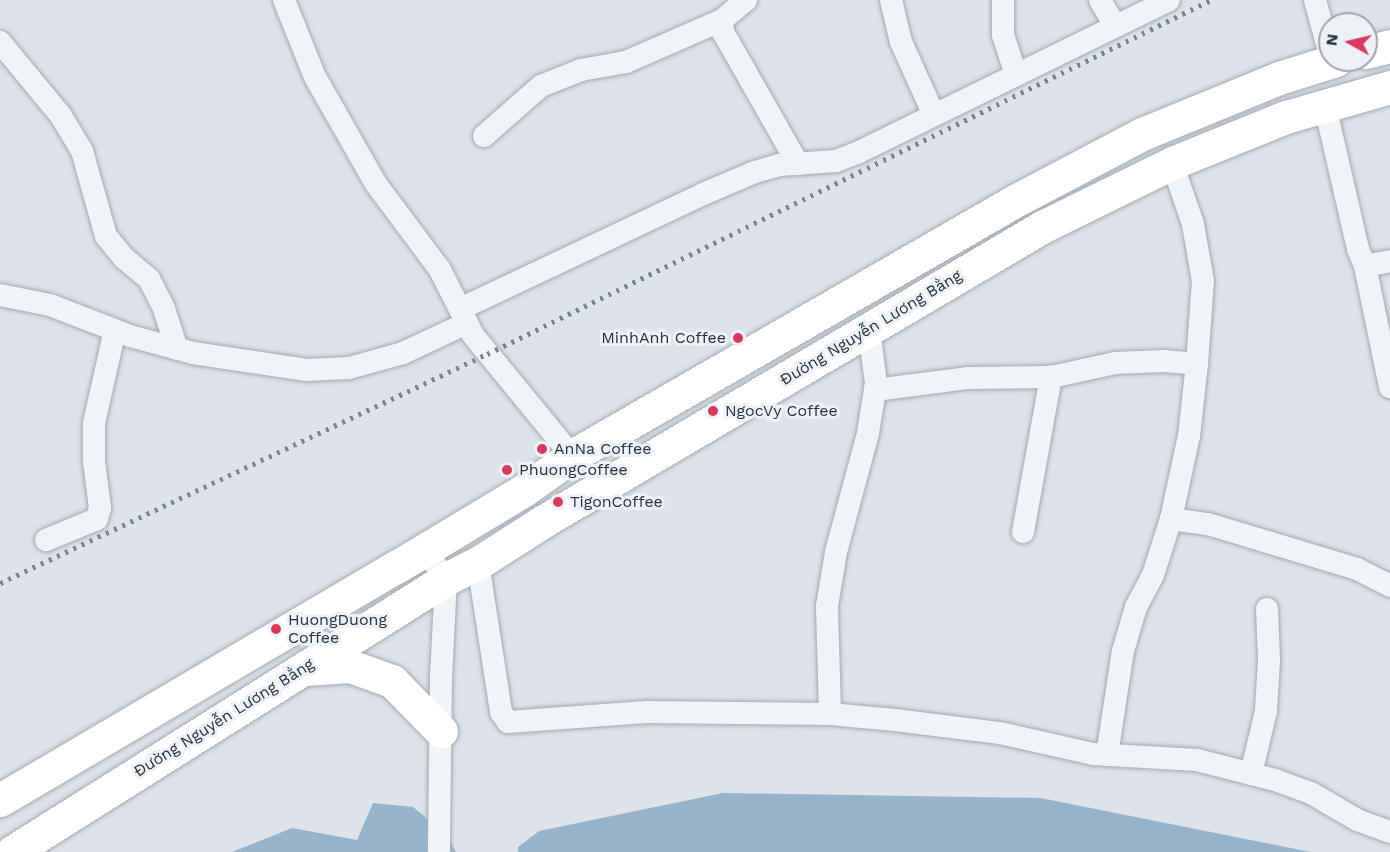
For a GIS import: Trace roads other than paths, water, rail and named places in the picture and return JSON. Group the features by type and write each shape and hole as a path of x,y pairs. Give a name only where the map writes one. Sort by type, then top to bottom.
{"highway":[{"path":"0,800 524,490 572,456 1072,170 1142,134 1208,105 1318,64"},
{"name":"Đường Nguyễn Lương Bằng","path":"12,852 446,579 478,563 542,522 1041,227 1172,163 1286,117 1390,87"},
{"path":"300,670 350,666 392,681 441,730"}],"street":[{"path":"284,0 315,77 376,184 440,270 463,316 487,354 502,369 572,456"},
{"path":"484,136 541,87 580,70 626,62 722,20 746,0"},
{"path":"891,0 901,42 934,116"},
{"path":"1003,0 1003,35 1016,75"},
{"path":"1100,0 1115,26"},
{"path":"0,295 50,305 115,330 177,349 325,371 349,368 402,353 463,316 703,194 779,165 836,161 934,116 1169,0"},
{"path":"722,20 723,32 798,164"},
{"path":"0,42 61,116 77,142 106,236 124,258 149,279 164,309 177,349"},
{"path":"1325,106 1358,249 1365,266 1390,387"},
{"path":"1100,755 1123,651 1136,607 1153,575 1171,519 1189,436 1203,281 1193,225 1172,163"},
{"path":"1365,266 1390,261"},
{"path":"46,540 97,519 100,508 94,461 94,423 115,330"},
{"path":"830,714 827,606 836,552 867,433 875,390 869,330"},
{"path":"875,390 927,381 1051,377 1115,363 1142,361 1197,364"},
{"path":"1023,532 1051,377"},
{"path":"1171,519 1208,524 1357,569 1390,586"},
{"path":"424,549 446,579 439,852"},
{"path":"478,563 501,712 508,722 647,712 830,714 1000,733 1100,755 1197,760 1311,793 1357,820 1390,832"},
{"path":"1251,774 1266,711 1269,660 1267,609"}],"water":[{"path":"723,793 1041,798 1311,852 518,852 518,847 539,831"},
{"path":"373,803 413,807 446,834 456,852 232,852 292,828 357,840"}],"railway":[{"path":"0,583 487,354 1211,0"}],"place":[{"name":"MinhAnh Coffee","path":"738,338"},
{"name":"NgocVy Coffee","path":"713,411"},
{"name":"AnNa Coffee","path":"542,449"},
{"name":"PhuongCoffee","path":"507,470"},
{"name":"TigonCoffee","path":"558,502"},
{"name":"HuongDuong Coffee","path":"276,629"}]}
